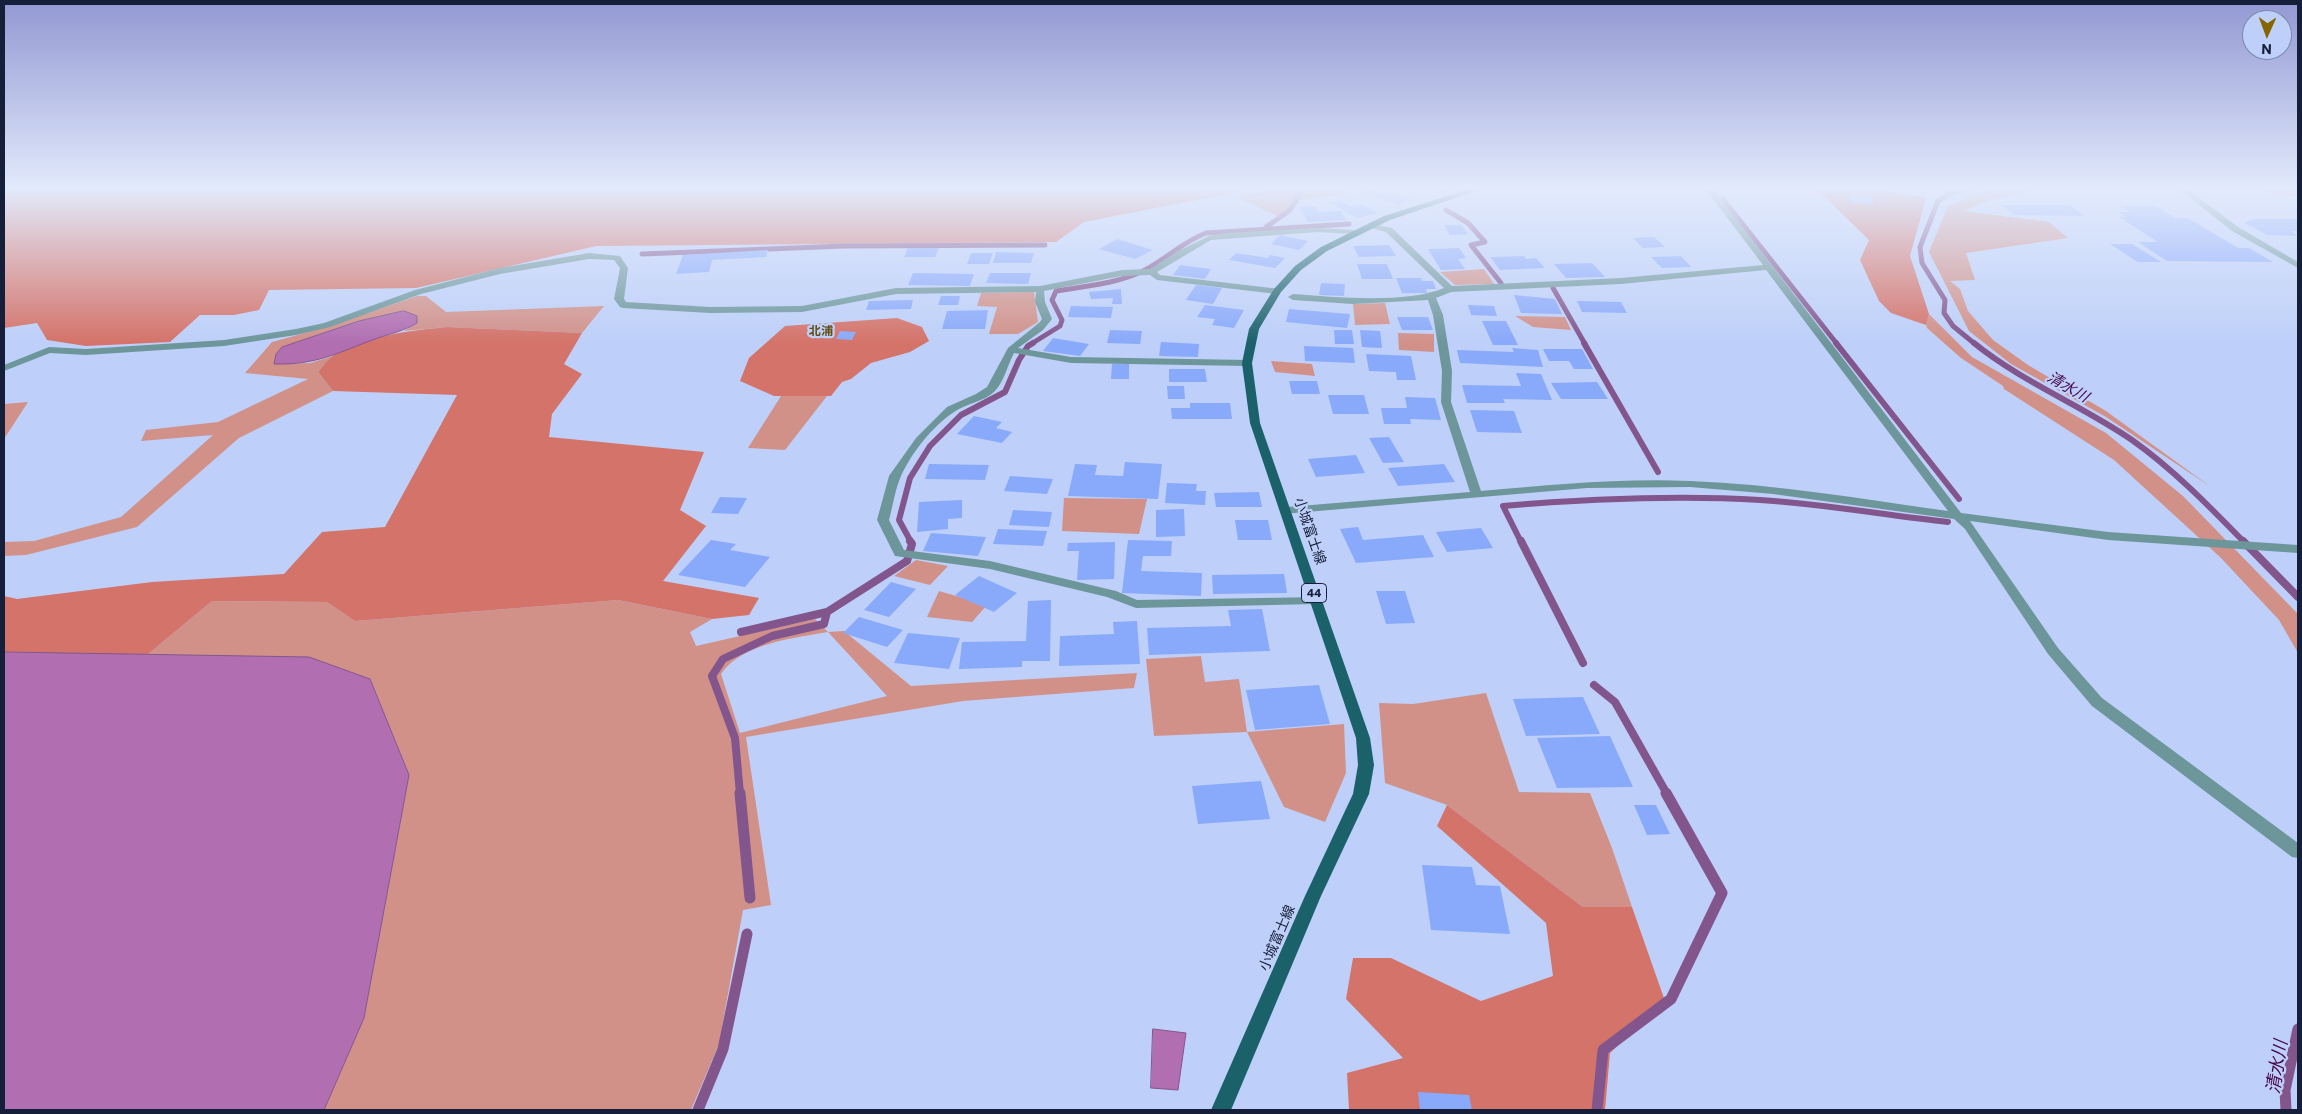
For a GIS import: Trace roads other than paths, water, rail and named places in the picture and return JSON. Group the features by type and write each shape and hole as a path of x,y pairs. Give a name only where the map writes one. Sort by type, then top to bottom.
{"main road":[{"name":"小城富士線","path":"1221,1110 1313,896 1362,794 1366,765 1363,738 1287,511 1255,423 1247,363 1254,329 1277,291 1298,268 1324,249 1342,239"}],"street":[{"path":"4,368 49,350 86,352 214,343 296,332 327,325 418,292 500,271 589,256 616,258 624,268 619,299 623,305 659,309 802,309 896,291 1040,289 1122,273 1152,272 1207,239"},
{"path":"1398,239 1450,289"},
{"path":"1748,239 1956,514 1969,527 2053,651 2097,702 2294,849"},
{"path":"2252,239 2298,265"},
{"path":"1293,297 1353,301 1432,297 1450,289 1621,281 1769,267"},
{"path":"1152,272 1157,277 1277,291"},
{"path":"1040,289 1040,302 1047,319 1040,330 1017,343 1004,359 994,385 981,396 951,409 921,438 895,476 883,520 899,553 990,565 1111,594 1136,604 1317,600"},
{"path":"1432,297 1438,316 1447,371 1446,402 1476,493"},
{"path":"1012,350 1071,360 1247,363"},
{"path":"1287,511 1476,493 1587,485 1690,484 1773,491 1956,514 2108,536 2202,544 2298,549"}],"waterway":[{"path":"1031,344 1060,326 1062,320 1052,300 1056,291 1100,284 1133,275 1151,267 1193,239"},
{"path":"1482,239 1485,242 1471,245 1501,283"},
{"path":"1754,239 1837,344"},
{"name":"清水川","path":"1923,239 1920,247 1922,263 1945,300 1944,313 1953,326 1975,344"},
{"path":"642,254 844,246 1045,245"},
{"path":"1553,288 1585,344"},
{"path":"911,542 899,520 910,478 930,446 961,415 1005,392 1019,360 1028,346 1033,343"},
{"path":"1584,343 1658,472"},
{"path":"1836,343 1959,499"},
{"name":"清水川","path":"1974,343 2012,370 2113,427 2147,451 2204,502 2243,541"},
{"path":"1521,542 1503,506 1632,498 1760,500 1948,522"},
{"path":"827,612 907,561 912,544 910,541"},
{"path":"1521,541 1583,663"},
{"name":"清水川","path":"2243,541 2298,597"},
{"path":"740,794 735,738 712,676 723,659 772,636 824,624 827,612"},
{"path":"741,632 827,612"},
{"path":"1594,685 1615,702 1667,794"},
{"path":"740,793 750,898"},
{"path":"1597,1110 1603,1050 1671,999 1722,893 1666,793"},
{"path":"698,1110 723,1049 747,934"},
{"name":"清水川","path":"2286,1110 2285,1090 2298,1029"}],"district":[{"name":"北浦","path":"821,331"}]}
